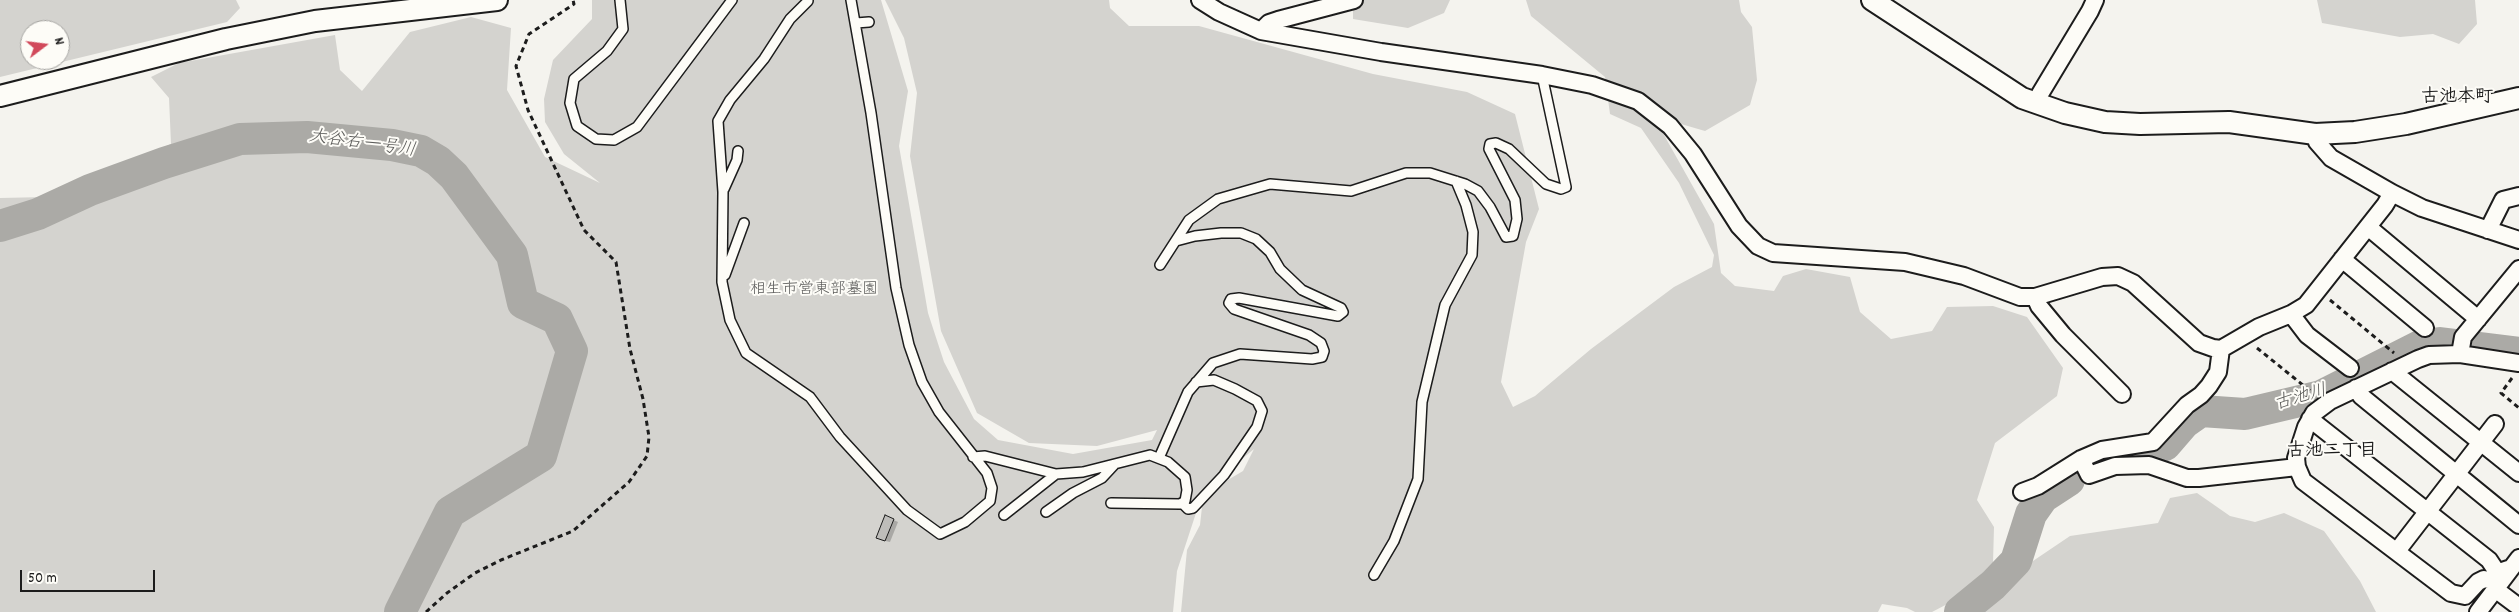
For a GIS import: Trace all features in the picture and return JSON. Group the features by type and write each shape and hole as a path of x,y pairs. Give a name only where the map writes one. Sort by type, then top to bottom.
{"street":[{"path":"0,96 226,39 315,21 497,0"},
{"path":"1200,0 1219,12 1261,31 1381,52 1542,75 1592,85 1638,101 1670,126 1693,154 1739,226 1758,246 1773,253 1905,262 1964,276 2020,297 2035,297 2102,277 2118,276 2133,283 2199,343 2221,348 2244,338 2259,327 2292,314 2306,305 2368,227 2392,193"},
{"path":"1261,31 1269,23 1354,0"},
{"path":"1872,0 2022,98 2065,113 2105,122 2140,124 2229,122 2315,134 2355,132 2406,124 2519,98"},
{"path":"2038,104 2040,94 2090,12 2094,0"},
{"path":"2315,134 2317,142 2331,158 2392,193 2422,208 2519,240"},
{"path":"2488,230 2503,200 2519,196"},
{"path":"2368,227 2478,319"},
{"path":"2342,259 2425,328"},
{"path":"2461,347 2478,319 2519,269"},
{"path":"2035,297 2039,306 2062,335 2122,394"},
{"path":"2292,314 2307,334 2350,368"},
{"path":"2519,363 2461,347 2429,355 2330,401 2314,413 2296,458 2297,467 2304,481 2451,592 2465,596 2478,582 2484,579 2498,585 2519,607"},
{"path":"2022,492 2038,486 2081,459 2102,450 2153,442 2187,405 2201,396 2209,386 2218,372 2221,348"},
{"path":"2392,371 2519,473"},
{"path":"2356,388 2361,396 2519,525"},
{"path":"2310,419 2428,510 2489,560 2494,569 2499,572 2515,563"},
{"path":"2397,551 2495,424"},
{"path":"2081,459 2089,475 2115,466 2149,465 2187,478 2297,467"},
{"path":"2478,612 2515,563"}],"lane":[{"path":"620,0 622,29 607,51 574,79 570,103 577,126 596,139 614,140 637,127 732,0"},
{"path":"808,1 790,20 764,59 730,100 718,121 723,192 722,282 730,320 746,353 810,397 840,437 907,510 940,534 964,522 990,501 992,488 987,474 939,412 922,382 909,345 896,288 851,0"},
{"path":"856,23 869,22"},
{"path":"1160,265 1189,220 1218,199 1270,184 1351,191 1406,173 1430,173 1456,181 1478,191 1490,206 1506,237 1513,236 1517,218 1515,200 1489,149 1490,144 1496,143 1509,149 1546,184 1561,189 1566,187 1542,75"},
{"path":"723,192 737,160 738,150"},
{"path":"1374,575 1394,541 1418,478 1424,392 1445,305 1472,255 1473,232 1466,205 1456,181"},
{"path":"722,282 744,223"},
{"path":"1159,458 1188,392 1213,363 1240,354 1312,359 1322,357 1324,351 1321,343 1310,335 1234,309 1229,303 1231,299 1239,298 1338,316 1343,312 1341,308 1302,290 1280,269 1270,252 1256,239 1241,233 1221,233 1195,236 1176,241"},
{"path":"1110,503 1182,503 1188,509 1193,508 1224,475 1257,427 1262,411 1257,401 1235,389 1214,380 1196,382"},
{"path":"973,457 985,456 1056,474 1083,472 1150,455 1168,462 1185,477 1187,490 1182,503"},
{"path":"1046,512 1073,493 1102,478 1115,464"},
{"path":"1004,515 1056,474"}],"path":[{"path":"426,612 447,592 475,573 502,560 573,532 629,482 647,456 649,437 643,399 630,348 616,262 584,230 528,110 516,66 529,34 574,4 573,0"},
{"path":"2318,289 2393,351"},
{"path":"2244,338 2314,392"},
{"path":"2519,363 2518,368 2501,393 2519,408"}],"green space":[{"path":"0,0 236,0 240,8 227,22 70,60 70,20 20,20 20,70 29,70 0,77"},
{"name":"相生市営東部墓園","path":"592,0 881,0 908,91 899,146 928,313 944,362 974,419 998,440 1073,454 1152,440 1157,430 1097,446 1029,443 977,413 941,331 910,156 917,93 904,38 885,0 1109,0 1110,8 1129,26 1199,26 1373,74 1467,92 1515,114 1539,209 1526,242 1501,382 1513,407 1535,396 1591,349 1674,287 1712,267 1714,255 1679,183 1641,128 1610,114 1605,77 1531,16 1526,0 1739,0 1741,12 1752,27 1757,80 1750,105 1705,131 1681,124 1664,135 1714,224 1721,273 1735,286 1774,291 1783,276 1806,269 1850,277 1860,312 1891,339 1932,331 1947,307 1993,306 2027,317 2063,368 2057,396 1995,443 1977,500 1994,527 1993,563 1955,600 1932,612 1915,612 1907,608 1882,604 1878,612 1181,612 1187,550 1200,525 1202,507 1196,513 1177,571 1173,612 0,612 0,198 46,197 171,144 169,98 151,77 179,63 335,35 340,70 362,91 410,32 471,17 511,28 507,90 545,157 600,183 564,154 545,122 544,99 553,60 592,19","holes":["1254,449 1243,471 1221,484 1236,464"]},
{"path":"1360,0 1450,0 1444,13 1408,28 1353,19 1353,5"},
{"path":"2317,0 2475,0 2477,24 2459,44 2433,34 2400,37 2322,23"},
{"path":"2197,493 2230,516 2255,522 2284,513 2324,531 2360,581 2376,612 1979,612 2030,563 2070,536 2158,523 2170,498"}],"building":[{"path":"885,515 894,519 885,541 876,538"}],"waterway":[{"name":"大谷右一号川","path":"0,226 38,214 90,190 164,163 240,139 307,137 392,145 421,151 438,161 454,176 512,255 523,303 557,319 572,351 541,456 450,512 400,612"},
{"name":"古池川","path":"2090,467 2109,458 2149,451 2165,445 2184,423 2201,411 2245,414 2321,396 2420,346 2440,343 2519,353"},
{"name":"古池川","path":"1960,612 1993,585 2016,561 2031,514 2043,497 2069,480"}],"district":[{"name":"古池本町","path":"2457,99"},
{"name":"古池二丁目","path":"2332,453"}]}
